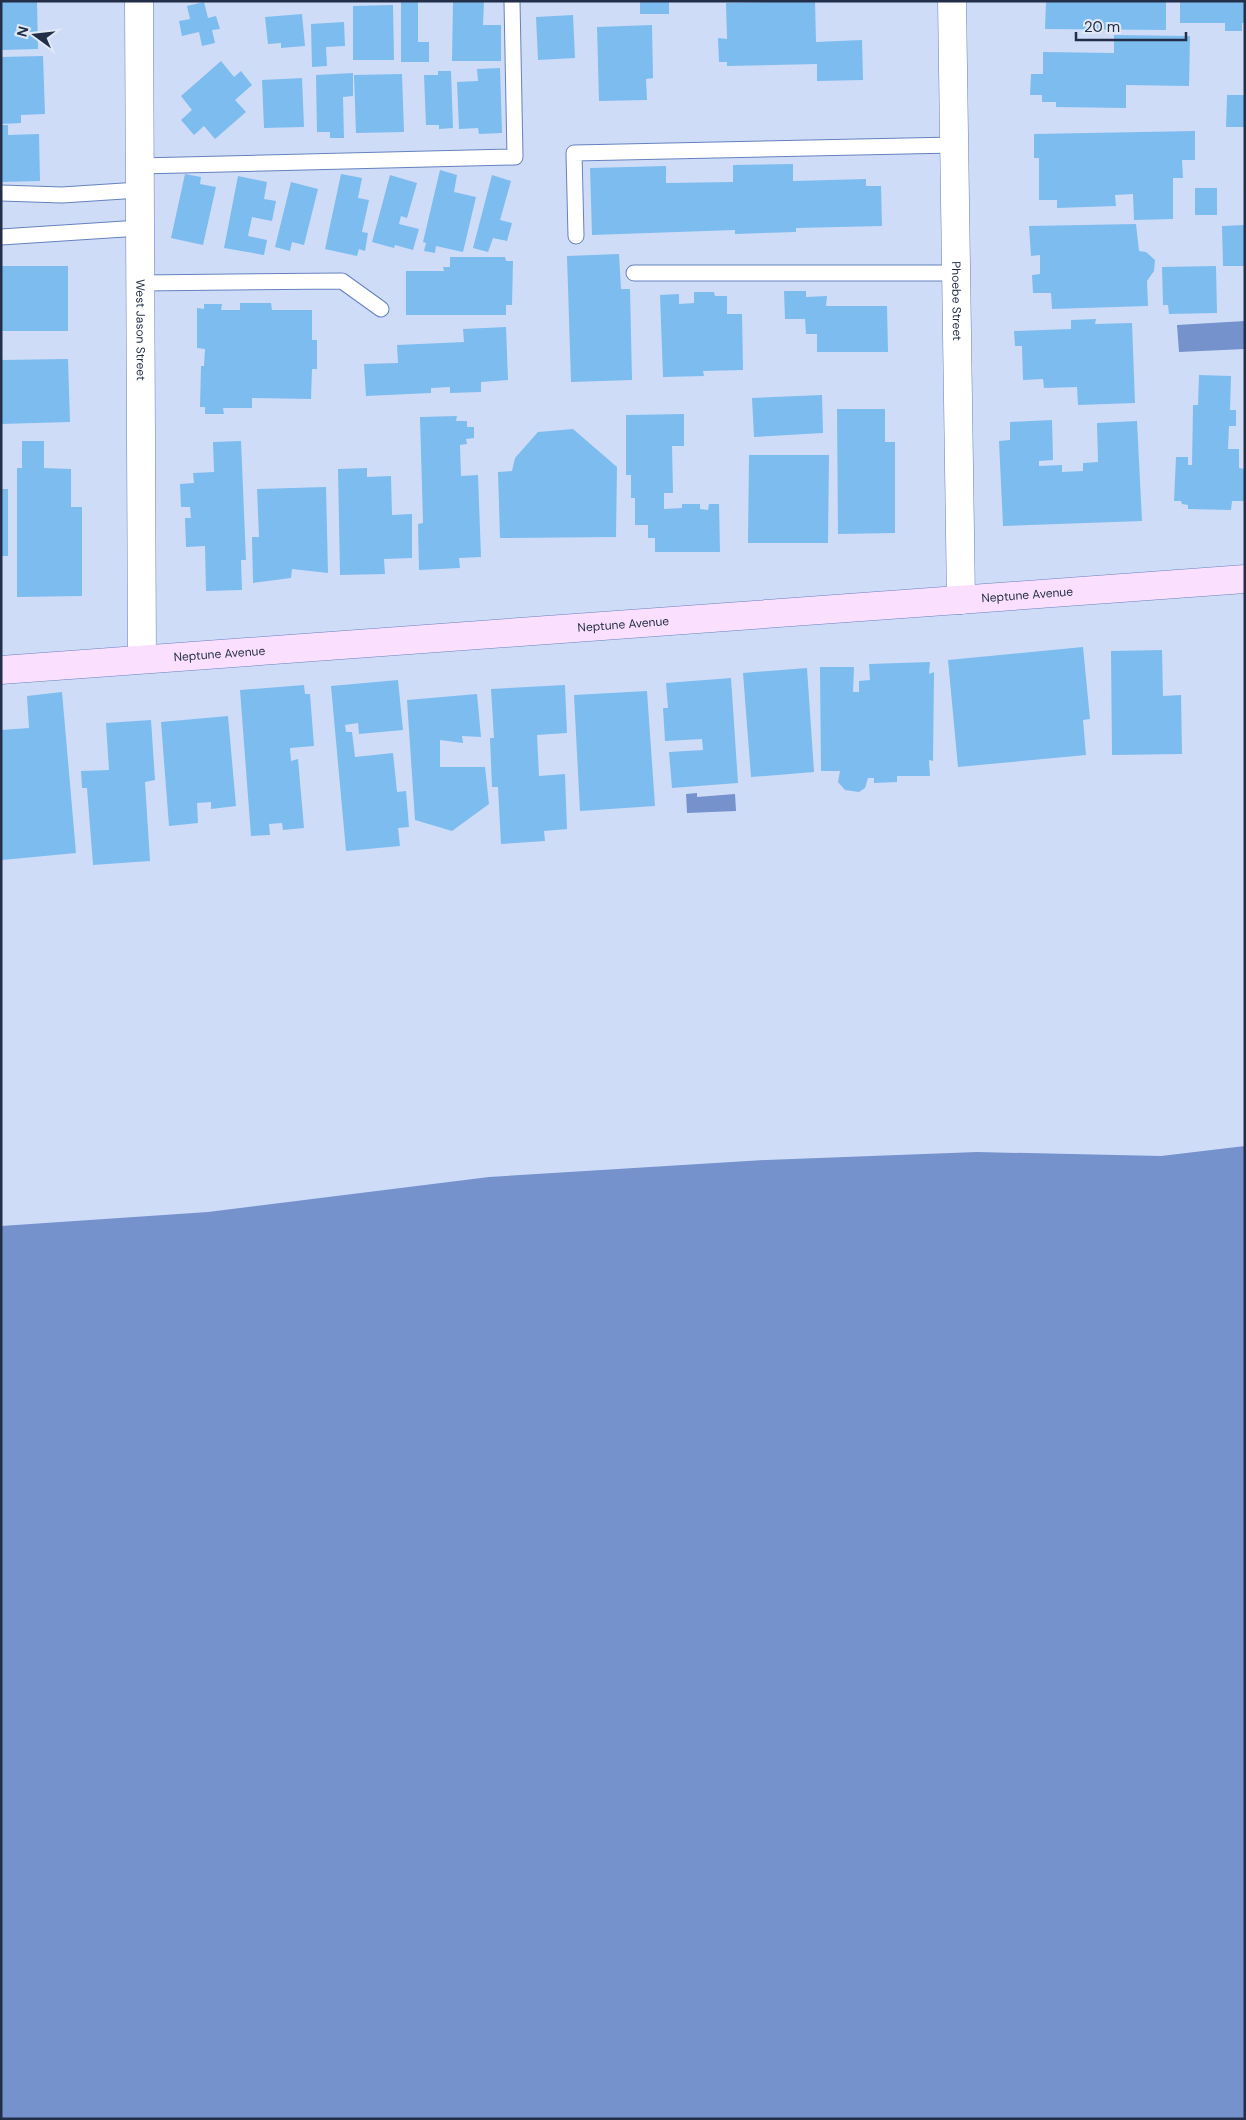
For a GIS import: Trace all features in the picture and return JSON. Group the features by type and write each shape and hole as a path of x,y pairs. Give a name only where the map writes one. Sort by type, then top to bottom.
{"street":[{"name":"West Jason Street","path":"139,1 142,659"},
{"name":"Phoebe Street","path":"952,1 960,600"},
{"name":"Neptune Avenue","path":"1,670 1245,579"}],"lane":[{"path":"1,193 62,195 139,178 515,157 512,1"},
{"path":"576,236 574,153 954,144"},
{"path":"1,237 140,228"},
{"path":"634,273 956,273"},
{"path":"140,283 342,281 381,309"}],"water":[{"path":"1245,321 1245,349 1179,352 1177,325"},
{"path":"697,793 697,797 735,794 736,811 687,813 686,794"},
{"path":"1245,1146 1245,2119 1,2119 1,1226 208,1212 489,1177 766,1160 977,1152 1161,1156"}],"building":[{"path":"37,1 38,49 1,50 1,2"},
{"path":"401,1 418,1 418,42 429,42 429,62 401,62"},
{"path":"453,1 484,1 483,25 501,25 501,61 452,61"},
{"path":"640,1 669,1 669,14 640,14"},
{"path":"815,1 816,42 862,40 863,80 817,81 817,64 727,66 727,62 719,62 718,38 727,39 726,3"},
{"path":"1046,1 1166,1 1166,30 1045,29"},
{"path":"1180,1 1245,1 1245,23 1242,23 1242,31 1225,31 1225,23 1180,23"},
{"path":"204,2 208,18 216,16 220,29 212,30 215,43 202,46 199,32 182,36 179,21 190,19 187,6"},
{"path":"393,5 394,60 353,60 353,6"},
{"path":"302,14 305,46 281,48 281,43 268,44 265,17"},
{"path":"573,15 575,58 538,60 536,17"},
{"path":"344,22 345,46 326,47 327,66 312,67 311,24"},
{"path":"652,25 653,78 646,79 647,100 599,101 597,27"},
{"path":"1114,35 1190,36 1189,86 1126,85 1126,108 1056,107 1056,102 1042,102 1042,95 1030,95 1031,74 1043,74 1043,52 1114,53"},
{"path":"43,56 45,114 21,115 21,123 1,124 1,57"},
{"path":"221,61 234,77 241,71 252,85 235,100 246,112 215,139 204,126 194,135 181,120 192,110 181,96"},
{"path":"500,68 502,133 479,134 478,128 459,129 457,82 478,81 477,69"},
{"path":"438,71 451,71 453,128 439,129 439,125 426,125 424,75 438,75"},
{"path":"353,73 353,96 343,97 344,138 330,138 330,132 317,132 316,75"},
{"path":"402,74 404,132 356,133 354,75"},
{"path":"302,78 304,127 264,128 262,80"},
{"path":"1227,95 1245,95 1245,127 1226,127"},
{"path":"1,125 8,125 8,135 39,134 40,181 1,182"},
{"path":"1195,131 1195,160 1182,160 1183,178 1173,178 1173,219 1134,220 1133,194 1115,195 1116,206 1057,208 1057,200 1039,200 1039,158 1034,158 1034,134"},
{"path":"793,164 793,181 866,179 866,186 881,186 882,226 796,228 796,232 735,234 735,230 592,235 590,168 666,166 666,183 733,182 733,165"},
{"path":"440,170 457,175 454,192 476,197 463,252 436,246 435,253 424,251 426,243 423,242"},
{"path":"185,174 201,177 200,184 216,187 203,245 171,238"},
{"path":"341,174 362,178 358,198 369,200 362,232 368,233 365,251 359,249 357,256 325,249"},
{"path":"390,175 417,183 407,218 401,216 399,224 419,229 413,250 395,245 394,248 372,242"},
{"path":"492,175 511,181 500,220 512,223 507,241 493,238 488,252 473,248"},
{"path":"238,176 267,182 264,199 276,201 272,221 252,217 248,236 267,240 264,255 224,248"},
{"path":"291,182 318,189 304,245 292,242 290,251 275,247"},
{"path":"1195,188 1217,188 1217,215 1195,215"},
{"path":"1136,224 1139,251 1146,252 1155,260 1154,271 1147,281 1148,306 1052,309 1051,293 1033,293 1032,275 1040,274 1040,255 1031,256 1029,226"},
{"path":"1245,225 1245,266 1223,266 1222,226"},
{"path":"619,254 621,289 630,289 632,380 571,382 567,256"},
{"path":"450,257 505,257 506,261 513,261 512,305 506,305 506,315 406,315 406,271 444,271 443,267 450,267"},
{"path":"1,266 68,266 68,331 1,331"},
{"path":"1216,266 1217,313 1169,314 1168,305 1163,305 1162,267"},
{"path":"784,291 806,291 806,297 827,296 826,306 887,306 888,352 817,352 817,334 806,334 805,319 785,319"},
{"path":"694,292 714,292 715,296 727,296 727,314 742,314 743,370 703,371 704,376 663,377 660,295 679,294 679,304 694,303"},
{"path":"240,303 271,303 272,310 312,310 312,340 317,340 317,369 312,369 311,399 252,398 252,408 223,408 224,414 205,414 205,407 200,407 201,366 204,366 205,349 197,348 197,308 204,309 204,304 222,304 221,310 240,310"},
{"path":"1096,319 1095,324 1132,323 1135,403 1078,405 1077,387 1044,388 1043,379 1023,380 1022,346 1015,346 1014,331 1071,329 1071,320"},
{"path":"506,327 508,380 481,382 481,392 450,393 450,387 431,388 431,393 366,396 364,364 398,363 397,345 464,342 463,329"},
{"path":"68,359 70,422 1,424 1,360"},
{"path":"1199,375 1231,376 1230,410 1236,410 1236,426 1229,426 1228,449 1239,449 1239,468 1245,469 1245,501 1232,501 1231,510 1188,509 1188,505 1182,504 1181,501 1174,501 1176,457 1188,457 1188,465 1192,465 1193,405 1198,405"},
{"path":"822,395 823,433 754,437 752,398"},
{"path":"837,409 885,409 885,442 895,442 895,533 838,534"},
{"path":"684,414 684,446 672,446 673,493 664,493 664,509 682,508 682,504 700,504 700,509 708,510 709,504 719,504 720,552 655,552 655,538 648,538 648,525 635,525 635,498 631,498 631,475 626,475 626,415"},
{"path":"457,416 456,421 467,421 467,427 474,427 474,438 466,439 467,444 460,445 461,476 478,475 481,557 459,558 460,568 419,570 418,524 423,523 420,417"},
{"path":"1052,420 1053,460 1039,461 1039,466 1062,465 1062,472 1083,471 1083,463 1098,462 1097,423 1137,421 1142,521 1003,526 999,441 1010,440 1010,422"},
{"path":"573,429 617,467 616,537 500,538 498,472 512,471 515,458 538,432"},
{"path":"22,441 44,441 44,468 71,469 71,507 82,507 82,596 17,597 17,468 22,468"},
{"path":"241,441 246,560 241,560 242,590 206,591 205,546 186,547 185,518 191,518 190,507 181,507 180,484 194,483 193,473 214,472 213,442"},
{"path":"749,455 829,455 828,543 748,543"},
{"path":"367,468 367,477 391,476 392,515 412,514 412,558 384,559 385,574 340,575 338,469"},
{"path":"326,487 328,573 292,569 291,578 253,583 252,537 259,537 257,489"},
{"path":"1,489 8,489 8,556 1,556"},
{"path":"1083,647 1090,719 1083,720 1086,755 958,767 948,660"},
{"path":"1162,650 1163,696 1181,695 1182,754 1112,755 1111,651"},
{"path":"930,662 929,674 934,672 933,761 929,760 930,776 897,776 897,782 874,783 874,778 868,778 865,788 859,792 845,790 838,782 840,771 821,771 820,667 854,667 853,692 859,692 859,681 870,680 869,664"},
{"path":"807,668 814,772 751,777 743,673"},
{"path":"731,678 738,783 672,788 669,752 703,750 702,739 665,741 663,708 668,708 666,683"},
{"path":"398,680 403,730 359,734 358,723 345,725 346,732 352,732 355,757 393,753 397,792 406,791 409,827 398,828 400,846 346,851 331,686"},
{"path":"304,685 305,694 310,694 314,746 290,748 291,761 298,759 304,828 283,830 282,823 269,824 270,835 251,836 240,690"},
{"path":"565,685 567,733 537,735 539,776 565,774 567,829 544,831 545,841 501,844 498,787 492,787 490,738 494,738 491,689"},
{"path":"647,691 655,806 580,811 574,695"},
{"path":"62,692 76,853 2,860 1,730 29,728 27,696"},
{"path":"477,694 481,737 462,736 463,743 440,740 440,767 485,767 489,804 452,831 415,820 407,700"},
{"path":"228,716 236,806 211,809 211,802 197,803 198,823 169,826 161,722"},
{"path":"151,720 155,780 145,782 150,861 93,865 87,788 82,788 81,771 109,770 106,723"}]}
